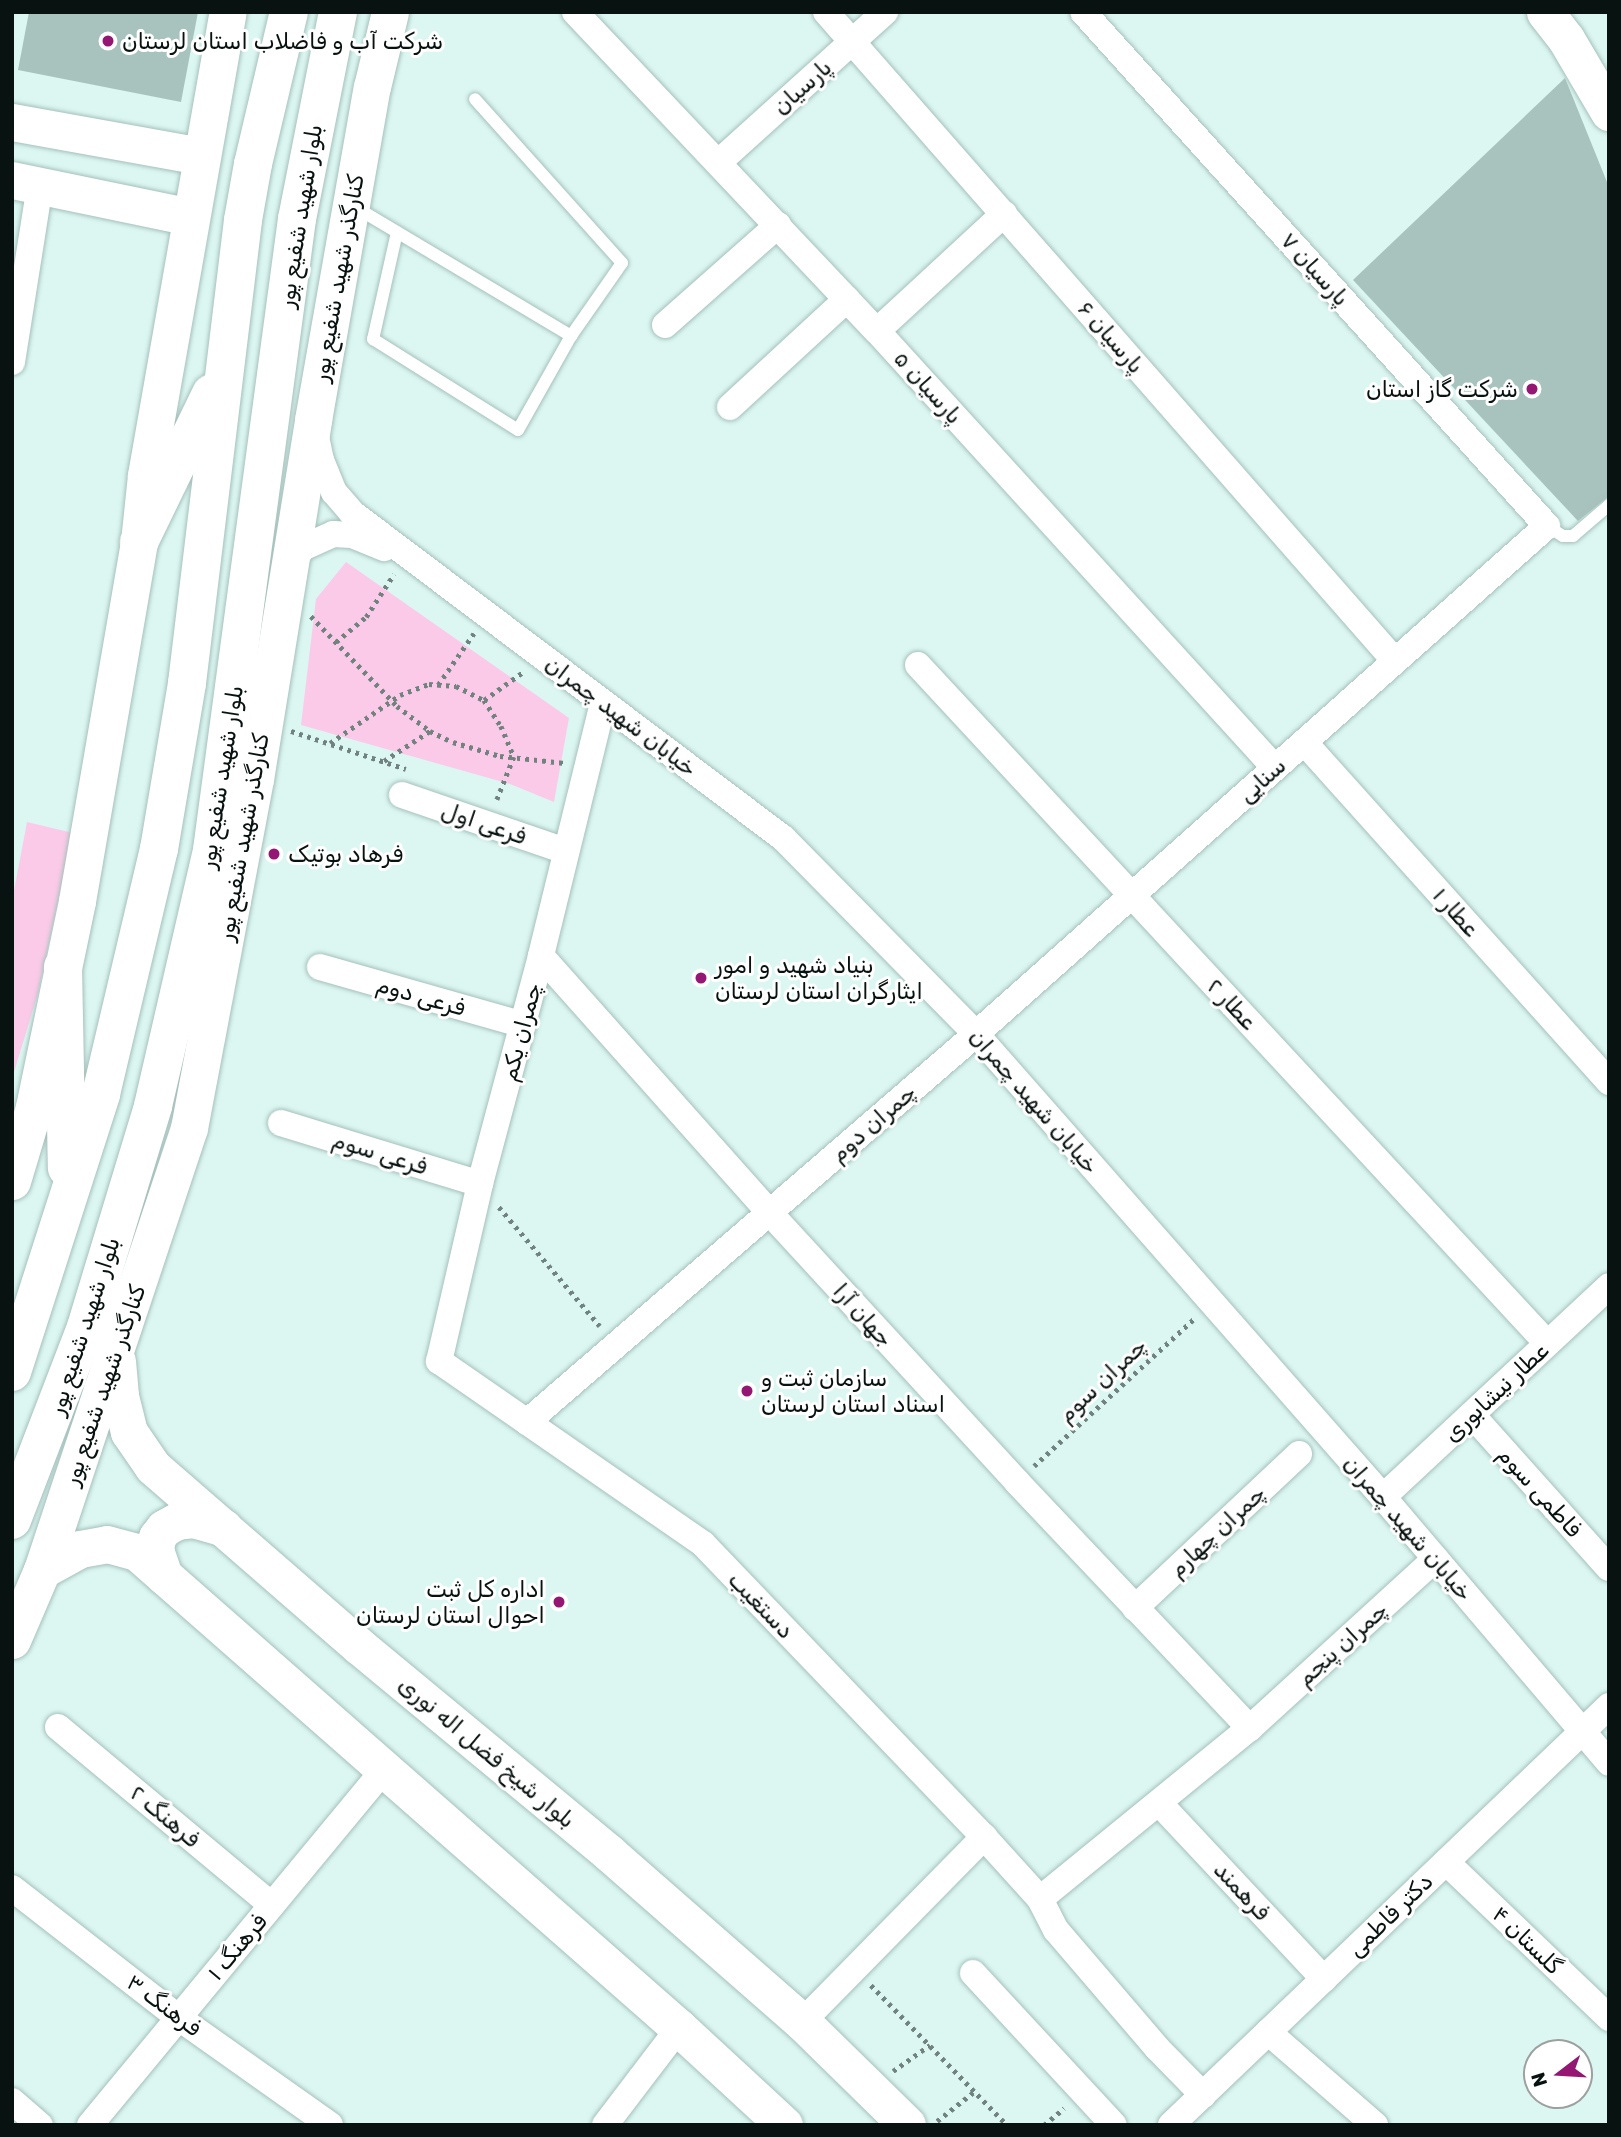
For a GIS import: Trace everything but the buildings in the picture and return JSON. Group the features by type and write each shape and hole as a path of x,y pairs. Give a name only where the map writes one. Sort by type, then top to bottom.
{"main road":[{"path":"12,1181 20,1132 63,967 139,542 146,475 190,217 228,12"},
{"path":"12,1372 101,1094 159,849 187,683 225,367 253,164 289,12"},
{"name":"بلوار شهید شفیع پور","path":"12,1520 86,1327 153,1106 212,850 297,219 338,12"},
{"name":"کنارگذر شهید شفیع پور","path":"12,1640 42,1570 189,1128 256,779 313,420 372,87 390,12"},
{"path":"1545,12 1566,39 1609,112"},
{"path":"12,122 201,156"},
{"path":"51,128 26,183 190,217"},
{"path":"139,542 225,367"},
{"path":"63,967 67,1202"},
{"name":"بلوار شیخ فضل اله نوری","path":"116,1353 120,1396 129,1432 153,1468 359,1646 609,1853 802,2022 907,2125"},
{"path":"164,1576 155,1550 157,1537 164,1528 177,1521 193,1519 224,1528"},
{"path":"42,1570 80,1549 107,1544 137,1552 679,2028 784,2125"}],"street":[{"name":"پارسیان ۵","path":"575,12 877,331 1275,768"},
{"name":"پارسیان ۶","path":"826,12 1395,662"},
{"name":"پارسیان","path":"719,162 885,12"},
{"name":"پارسیان ۷","path":"1083,12 1547,526"},
{"path":"12,362 26,183"},
{"path":"877,331 1004,214"},
{"path":"665,325 778,225"},
{"path":"730,407 847,299"},
{"path":"313,420 321,460 334,492 352,513 406,556"},
{"name":"سنایی","path":"976,1034 1547,526"},
{"path":"288,579 302,548 333,534 352,535 406,556"},
{"name":"خیابان شهید چمران","path":"406,556 783,838 976,1034 1383,1497 1584,1730 1609,1763"},
{"name":"عطار ۲","path":"918,665 1547,1343"},
{"name":"چمران یکم","path":"439,1361 480,1184 541,956 603,703"},
{"name":"عطار ۱","path":"1304,742 1609,1083"},
{"name":"فرعی اول","path":"402,795 566,851"},
{"name":"جهان آرا","path":"541,956 769,1212 1017,1482 1250,1728"},
{"name":"فرعی دوم","path":"320,967 523,1025"},
{"name":"چمران دوم","path":"527,1422 976,1034"},
{"name":"فرعی سوم","path":"281,1123 480,1184"},
{"name":"عطار نیشابوری","path":"1383,1497 1609,1286"},
{"name":"دستغیب","path":"439,1361 703,1544 984,1837 1040,1899 1056,1930 1203,2095"},
{"name":"فاطمی سوم","path":"1472,1415 1609,1568"},
{"name":"چمران چهارم","path":"1135,1608 1299,1454"},
{"name":"چمران پنجم","path":"1040,1899 1160,1804 1250,1728 1435,1559"},
{"name":"دکتر فاطمی","path":"1171,2125 1609,1706"},
{"name":"فرهنگ ۲","path":"58,1727 272,1905"},
{"name":"فرهنگ ۱","path":"90,2125 385,1769"},
{"name":"فرهمند","path":"1160,1804 1324,1979"},
{"path":"802,2022 984,1837"},
{"name":"گلستان ۴","path":"1446,1862 1609,2018"},
{"name":"فرهنگ ۳","path":"12,1888 179,2018 320,2122"},
{"path":"973,1973 1114,2125"},
{"path":"605,2125 679,2028"},
{"path":"1268,2032 1375,2125"},
{"path":"12,2101 40,2125"}],"lane":[{"path":"397,232 373,339 518,430 571,336 622,264 475,99"},
{"path":"351,205 571,336"},
{"path":"1547,526 1563,536 1573,536 1609,505"}],"path":[{"path":"336,642 366,617 406,556"},
{"path":"288,579 336,642 391,700 430,731 453,741 514,757 587,766"},
{"path":"438,685 486,615"},
{"path":"484,700 543,658"},
{"path":"330,743 391,700 429,684 456,687 484,700 502,726 514,757 497,800"},
{"path":"383,761 430,731"},
{"path":"480,1184 616,1346"},
{"name":"چمران سوم","path":"1017,1482 1211,1303"},
{"path":"855,1968 1007,2125"},
{"path":"869,2088 930,2045"},
{"path":"932,2125 975,2091"}],"shaded area":[{"path":"346,562 569,718 554,802 510,784 301,725 316,599"},
{"path":"27,822 73,833 38,993 12,1079 12,901"}],"place":[{"name":"شرکت آب و فاضلاب استان لرستان","path":"108,41"},
{"name":"شرکت گاز استان","path":"1532,389"},
{"name":"فرهاد بوتیک","path":"274,854"},
{"name":"بنیاد شهید و امور ایثارگران استان لرستان","path":"701,978"},
{"name":"سازمان ثبت و اسناد استان لرستان","path":"747,1391"},
{"name":"اداره کل ثبت احوال استان لرستان","path":"559,1602"}]}
